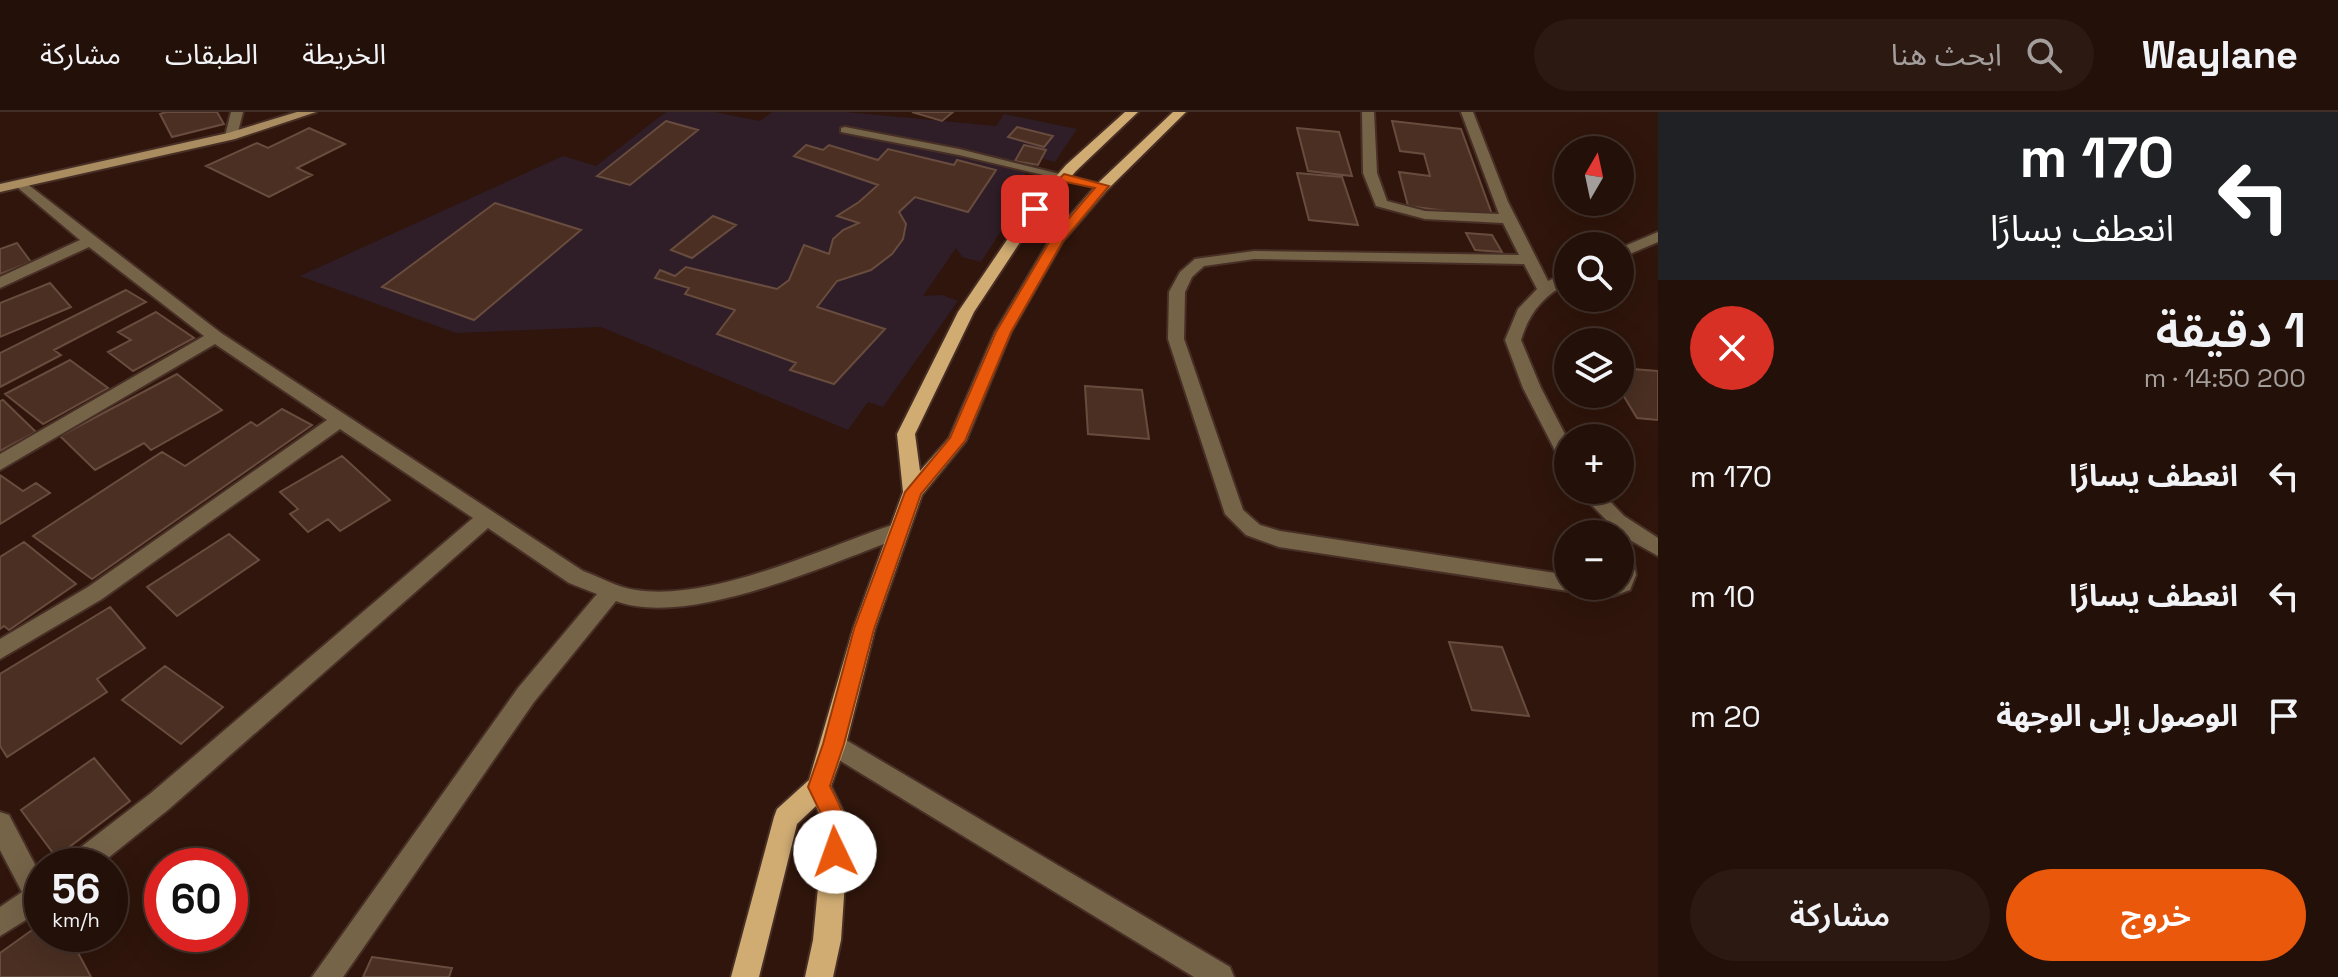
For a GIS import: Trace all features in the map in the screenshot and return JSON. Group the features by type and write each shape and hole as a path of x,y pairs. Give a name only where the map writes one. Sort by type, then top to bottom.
{"main road":[{"path":"0,188 231,136 310,112"},
{"path":"913,492 906,434 966,312 1035,209 1132,112"},
{"path":"745,977 786,817 819,787 834,744 864,629 913,492 957,441 1003,332 1057,239 1103,186 1180,112"},
{"path":"819,787 837,823 821,976"}],"street":[{"path":"231,136 237,112"},
{"path":"1368,112 1370,173 1381,203 1416,212 1509,219"},
{"path":"1467,112 1509,219 1544,287"},
{"path":"22,184 90,241 215,337 576,577 634,599 699,595 744,585 898,531"},
{"path":"1634,247 1658,236"},
{"path":"0,283 90,241"},
{"path":"1528,260 1254,255 1200,262 1185,275 1177,292 1176,339 1235,514 1253,530 1279,539 1362,554 1554,581"},
{"path":"1554,283 1544,287 1524,312 1513,340 1532,388 1554,430"},
{"path":"0,463 215,337"},
{"path":"0,650 95,593 341,419"},
{"path":"1598,504 1610,520"},
{"path":"100,848 160,801 488,517"},
{"path":"1634,538 1658,548"},
{"path":"326,977 526,695 612,591"},
{"path":"834,744 1220,977"},
{"path":"0,824 24,867"},
{"path":"0,923 24,907"}],"lane":[{"path":"845,130 959,152 1103,186"}],"shaded area":[{"path":"666,112 714,112 760,121 772,112 846,112 996,126 1004,114 1077,129 1055,162 1037,157 1024,176 1034,180 981,262 962,257 956,248 923,296 942,295 958,301 883,407 868,402 848,430 601,327 456,333 300,276 563,156 596,166"}],"building":[{"path":"217,112 224,124 172,137 160,114"},
{"path":"912,112 953,112 942,121"},
{"path":"666,121 698,130 630,185 597,176"},
{"path":"1392,121 1461,129 1493,217 1408,206 1399,172 1430,176 1424,154 1400,151"},
{"path":"1017,127 1053,136 1044,147 1008,137"},
{"path":"309,128 345,144 297,168 312,175 269,197 206,166 257,143 268,148"},
{"path":"1297,128 1339,132 1352,176 1308,171"},
{"path":"806,145 823,150 829,145 878,160 888,149 954,165 957,160 996,170 968,212 915,197 899,212 906,224 903,239 892,254 871,270 837,281 817,307 885,329 834,384 790,370 796,363 717,334 735,310 685,294 689,288 655,278 660,270 675,276 686,267 777,289 789,280 804,245 829,254 833,239 843,230 859,223 837,216 878,185 794,156"},
{"path":"1024,145 1046,150 1038,165 1015,161"},
{"path":"1297,173 1342,177 1358,225 1309,220"},
{"path":"495,203 581,230 474,320 382,287"},
{"path":"713,216 736,225 692,258 671,250"},
{"path":"1466,233 1492,235 1502,252 1475,250"},
{"path":"17,243 31,262 0,274 0,249"},
{"path":"50,283 71,307 0,337 0,303"},
{"path":"126,290 146,302 54,350 61,355 0,387 0,353"},
{"path":"156,312 194,338 133,371 108,352 131,340 118,332"},
{"path":"70,360 108,388 43,424 5,394"},
{"path":"1634,369 1658,371 1658,420 1637,418 1631,408 1634,408"},
{"path":"177,374 222,410 151,450 144,443 95,470 60,436"},
{"path":"1085,386 1142,390 1149,439 1088,434"},
{"path":"3,400 36,432 0,451 0,401"},
{"path":"282,409 312,425 92,579 33,536 162,452 185,466 251,422 257,426"},
{"path":"342,456 390,500 340,531 328,519 308,532 290,514 298,509 280,492"},
{"path":"0,475 23,491 36,483 50,493 0,524"},
{"path":"229,534 259,560 177,616 147,587"},
{"path":"24,542 76,584 9,630 4,626 0,629 0,557"},
{"path":"110,607 145,648 97,679 107,692 7,757 0,746 0,674"},
{"path":"1449,642 1502,647 1529,716 1472,710"},
{"path":"165,666 223,707 181,744 122,700"},
{"path":"94,758 130,801 68,848 49,848 21,810"},
{"path":"24,936 24,952 78,952 91,977 0,977 0,953"},
{"path":"372,957 452,968 449,977 363,977"}],"route":[{"path":"835,852 837,823 819,787 834,744 864,629 913,492 957,441 1003,332 1057,239 1103,186 1064,177 1035,209"}]}
